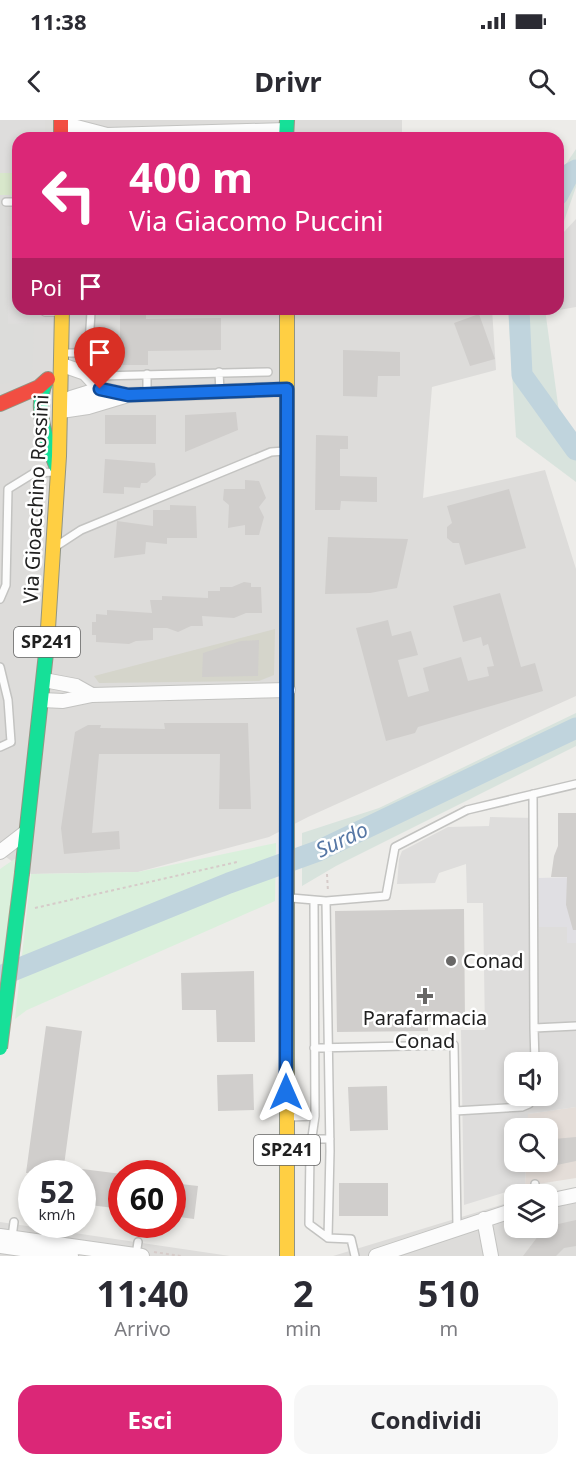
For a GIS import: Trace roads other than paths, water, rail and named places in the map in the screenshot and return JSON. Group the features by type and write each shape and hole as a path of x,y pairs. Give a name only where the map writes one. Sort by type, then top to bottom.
{"main road":[{"name":"Via Gioacchino Rossini","path":"0,1047 44,680 58,472 62,315"},
{"name":"SP241","path":"287,315 287,1256"},
{"path":"58,472 49,447 42,413 43,385 62,359"},
{"path":"0,404 39,387 46,381"},
{"path":"0,404 30,406 42,413 61,411"}],"street":[{"path":"61,121 93,132"},
{"path":"226,132 286,129"},
{"path":"62,359 85,373 100,389"},
{"path":"61,411 71,398 100,389 128,395"},
{"path":"61,411 88,407 128,395 287,389"},
{"path":"44,680 76,686 92,695"},
{"path":"42,700 63,701 92,695 288,690"},
{"path":"0,852 26,832"},
{"path":"558,1199 576,1195"},
{"path":"376,1256 504,1213"},
{"path":"484,1219 491,1256"},
{"path":"6,1237 139,1251"},
{"path":"0,1246 71,1256"}],"lane":[{"path":"6,202 12,202"},
{"path":"91,315 93,371 99,376 268,372"},
{"path":"62,359 91,353"},
{"path":"219,372 220,392"},
{"path":"147,374 147,394"},
{"path":"53,548 81,530 272,452 288,451"},
{"path":"0,493 34,473 58,472"},
{"path":"0,599 6,585 8,489"},
{"path":"0,667 8,700 11,742 0,747"},
{"path":"288,897 327,901 386,896 394,851 398,845 467,810 576,784"},
{"path":"533,794 535,1052"},
{"path":"314,901 315,1116 309,1224 328,1238 351,1239 355,1256"},
{"path":"327,901 330,1139 328,1238"},
{"path":"534,1028 576,1026"},
{"path":"314,1048 454,1045 457,1227"},
{"path":"455,1111 524,1106"},
{"path":"286,1117 315,1116"},
{"path":"312,1139 330,1139"},
{"path":"6,1237 14,1222"}],"waterway":[{"name":"Surdo","path":"564,184 569,174 576,170"},
{"name":"Surdo","path":"519,315 522,375 576,450"},
{"name":"Surdo","path":"0,976 229,883 318,851 576,728"}],"place":[{"name":"Conad","path":"451,961"},
{"name":"Parafarmacia Conad","path":"425,996"}]}
